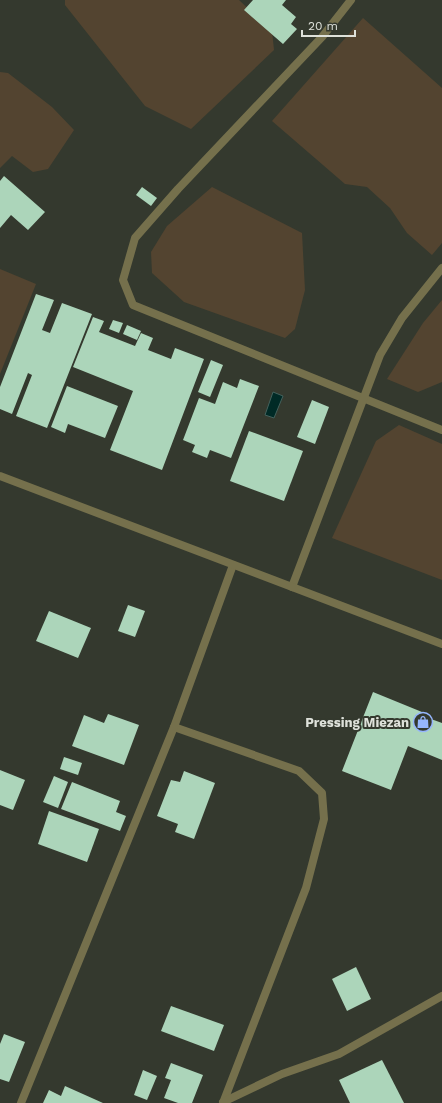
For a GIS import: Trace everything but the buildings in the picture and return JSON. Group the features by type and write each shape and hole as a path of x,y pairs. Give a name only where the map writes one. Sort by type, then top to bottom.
{"street":[{"path":"351,0 322,37 178,189 135,238 123,280 133,305 442,430"},
{"path":"292,588 380,354 402,318 442,268"},
{"path":"0,476 442,644"},
{"path":"21,1103 174,727 233,565"},
{"path":"174,727 299,770 322,793 324,819 306,888 223,1103"},
{"path":"223,1103 282,1074 339,1054 442,996"}],"shaded area":[{"path":"65,0 239,0 272,31 274,50 191,129 145,106 65,5"},
{"path":"363,18 442,88 442,243 432,255 407,233 390,208 367,187 345,184 272,121"},
{"path":"0,72 8,73 52,107 74,130 48,169 33,172 12,156 0,168"},
{"path":"212,187 302,233 305,290 295,329 285,338 184,302 152,273 151,252 167,226"},
{"path":"0,269 36,284 0,374"},
{"path":"442,300 442,382 418,392 387,379 423,323"},
{"path":"399,425 442,444 442,580 332,538 376,441"}],"water":[{"path":"273,392 283,396 274,418 265,415"}],"place":[{"name":"Pressing Miezan","path":"423,722"}]}
